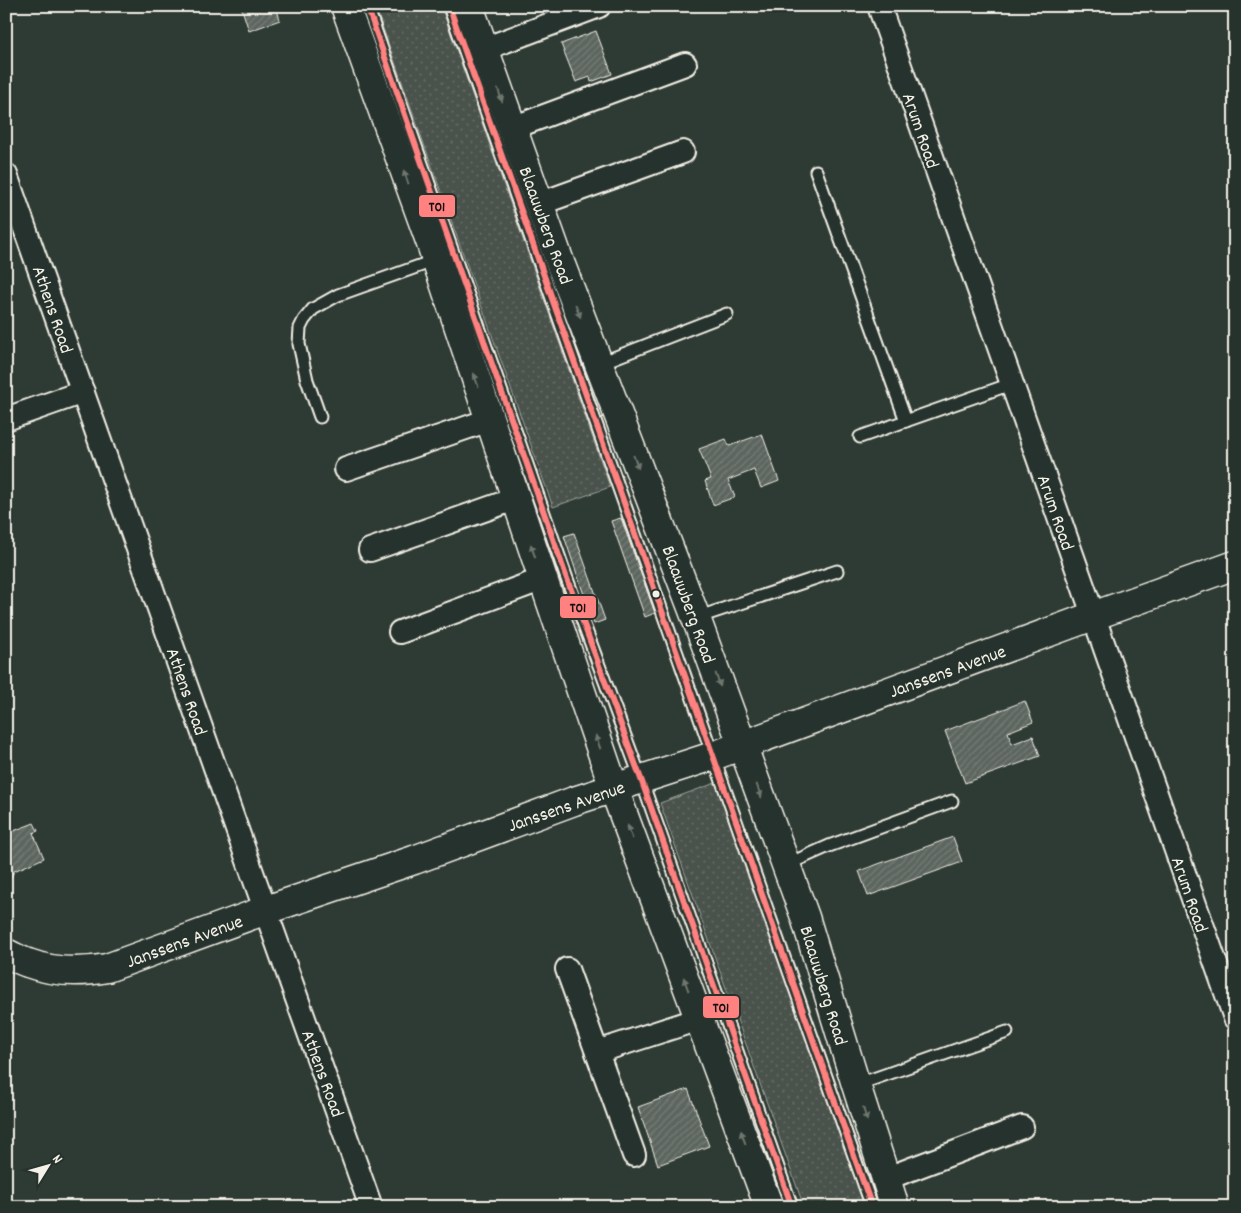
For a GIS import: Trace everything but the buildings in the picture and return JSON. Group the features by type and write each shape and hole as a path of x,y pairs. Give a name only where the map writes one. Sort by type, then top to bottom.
{"main road":[{"path":"344,6 436,260 614,788 769,1207"},
{"name":"Blaauwberg Road","path":"469,6 598,364 696,618 805,917 895,1207"},
{"name":"Janssens Avenue","path":"6,953 28,964 56,971 85,972 108,968 266,910 414,860 614,788 713,756 1235,565"}],"street":[{"path":"484,49 599,6"},
{"name":"Arum Road","path":"879,6 1235,1018"},
{"path":"512,128 685,64"},
{"path":"539,204 683,152"},
{"name":"Athens Road","path":"6,175 371,1207"},
{"path":"6,419 83,392"},
{"path":"346,469 489,420"},
{"path":"370,550 515,498"},
{"path":"400,632 542,579"},
{"path":"567,969 634,1155"},
{"path":"597,1052 699,1019"},
{"path":"885,1179 1022,1127"}],"lane":[{"path":"367,6 560,558 792,1207"},
{"path":"449,6 872,1207"},
{"path":"816,171 906,421"},
{"path":"320,417 307,380 299,344 300,328 304,320 313,309 338,295 436,260"},
{"path":"598,364 727,314"},
{"path":"860,437 1012,384"},
{"path":"696,618 837,570"},
{"path":"786,865 829,846 952,802"},
{"path":"856,1085 1006,1032"}],"shaded area":[{"path":"375,6 441,6 610,487 553,507"},
{"path":"721,781 870,1207 804,1207 660,803"}],"transit line":[{"name":"T01","path":"367,6 566,576 641,779 792,1207"},
{"name":"T01","path":"449,6 872,1207"}]}
